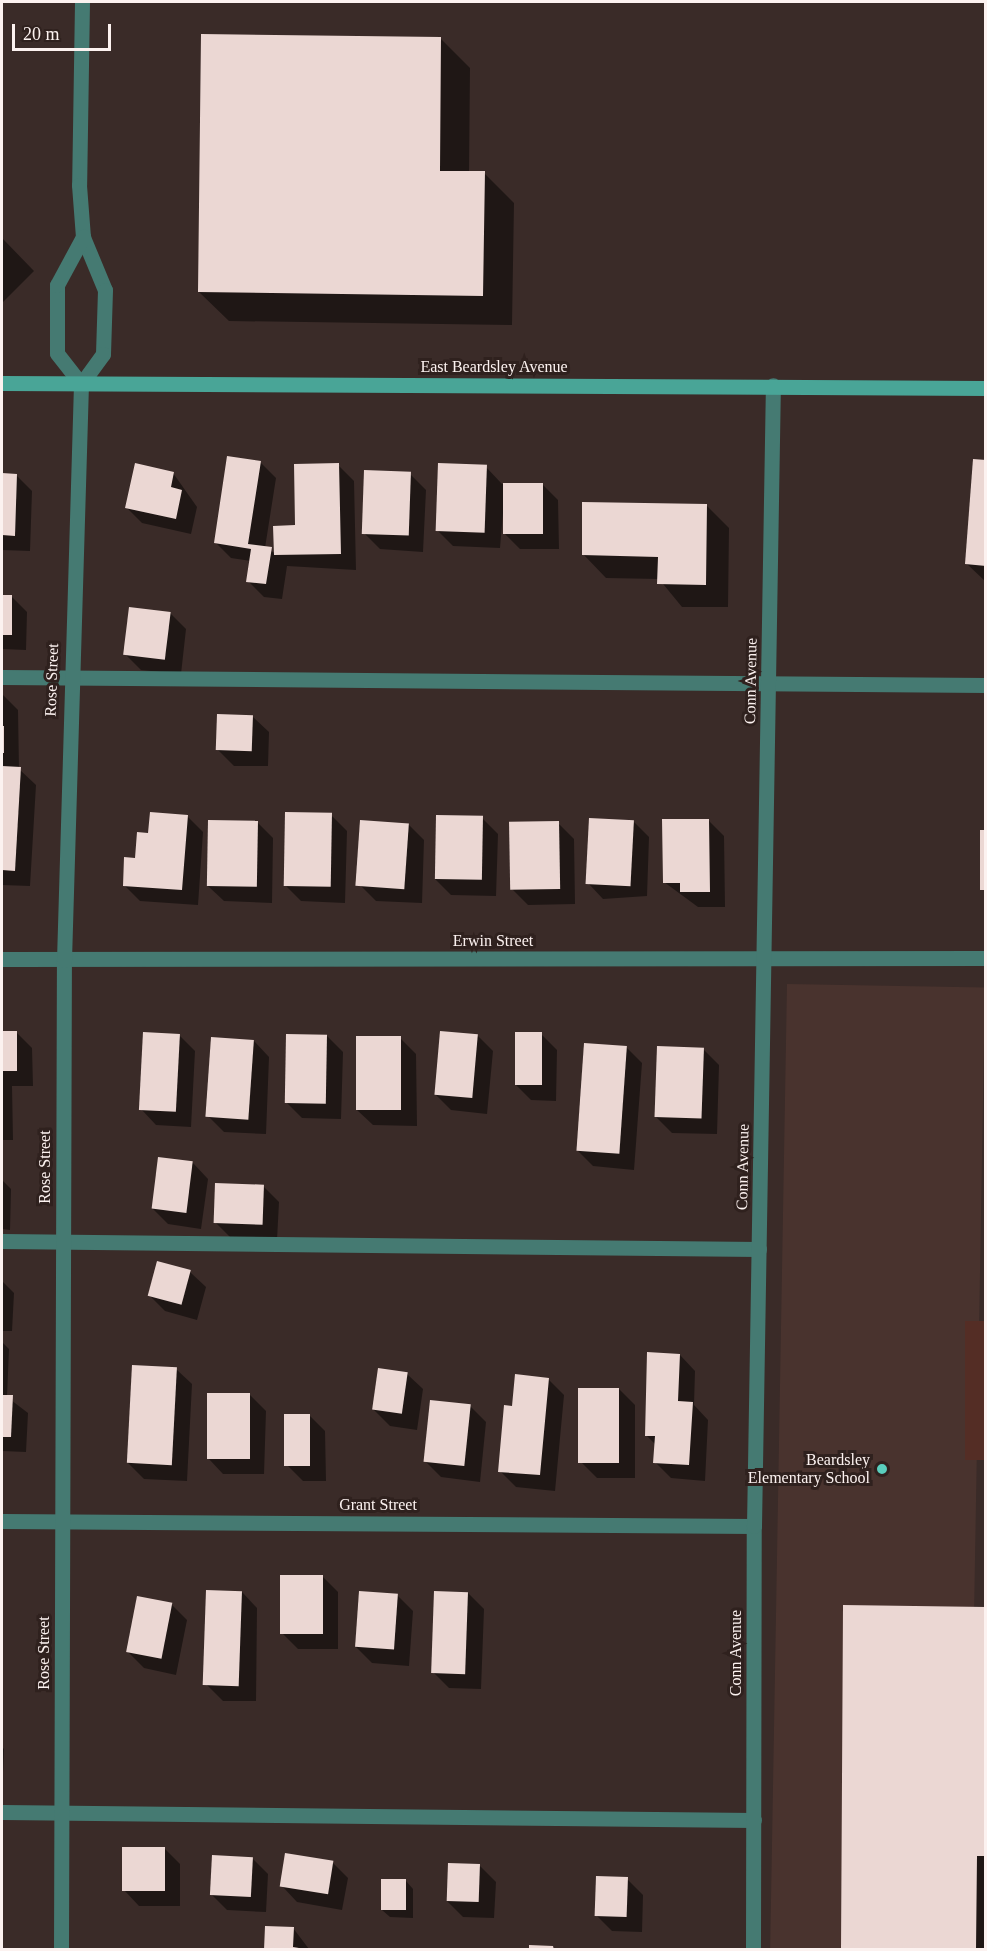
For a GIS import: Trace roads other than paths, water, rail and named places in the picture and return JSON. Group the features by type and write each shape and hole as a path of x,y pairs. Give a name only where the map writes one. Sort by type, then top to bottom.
{"street":[{"path":"82,2 83,237 105,290 103,354 81,384 57,353 57,285 83,237"},
{"name":"East Beardsley Avenue","path":"2,383 773,385 986,388"},
{"name":"Rose Street","path":"61,1950 64,960 69,677 81,384"},
{"name":"Conn Avenue","path":"753,1950 754,1526 773,385"},
{"path":"2,677 986,685"},
{"name":"Erwin Street","path":"2,959 986,958"},
{"path":"2,1241 759,1249"},
{"name":"Grant Street","path":"2,1521 754,1526"},
{"path":"2,1812 754,1820"}],"place":[{"name":"Beardsley Elementary School","path":"882,1469"}]}
